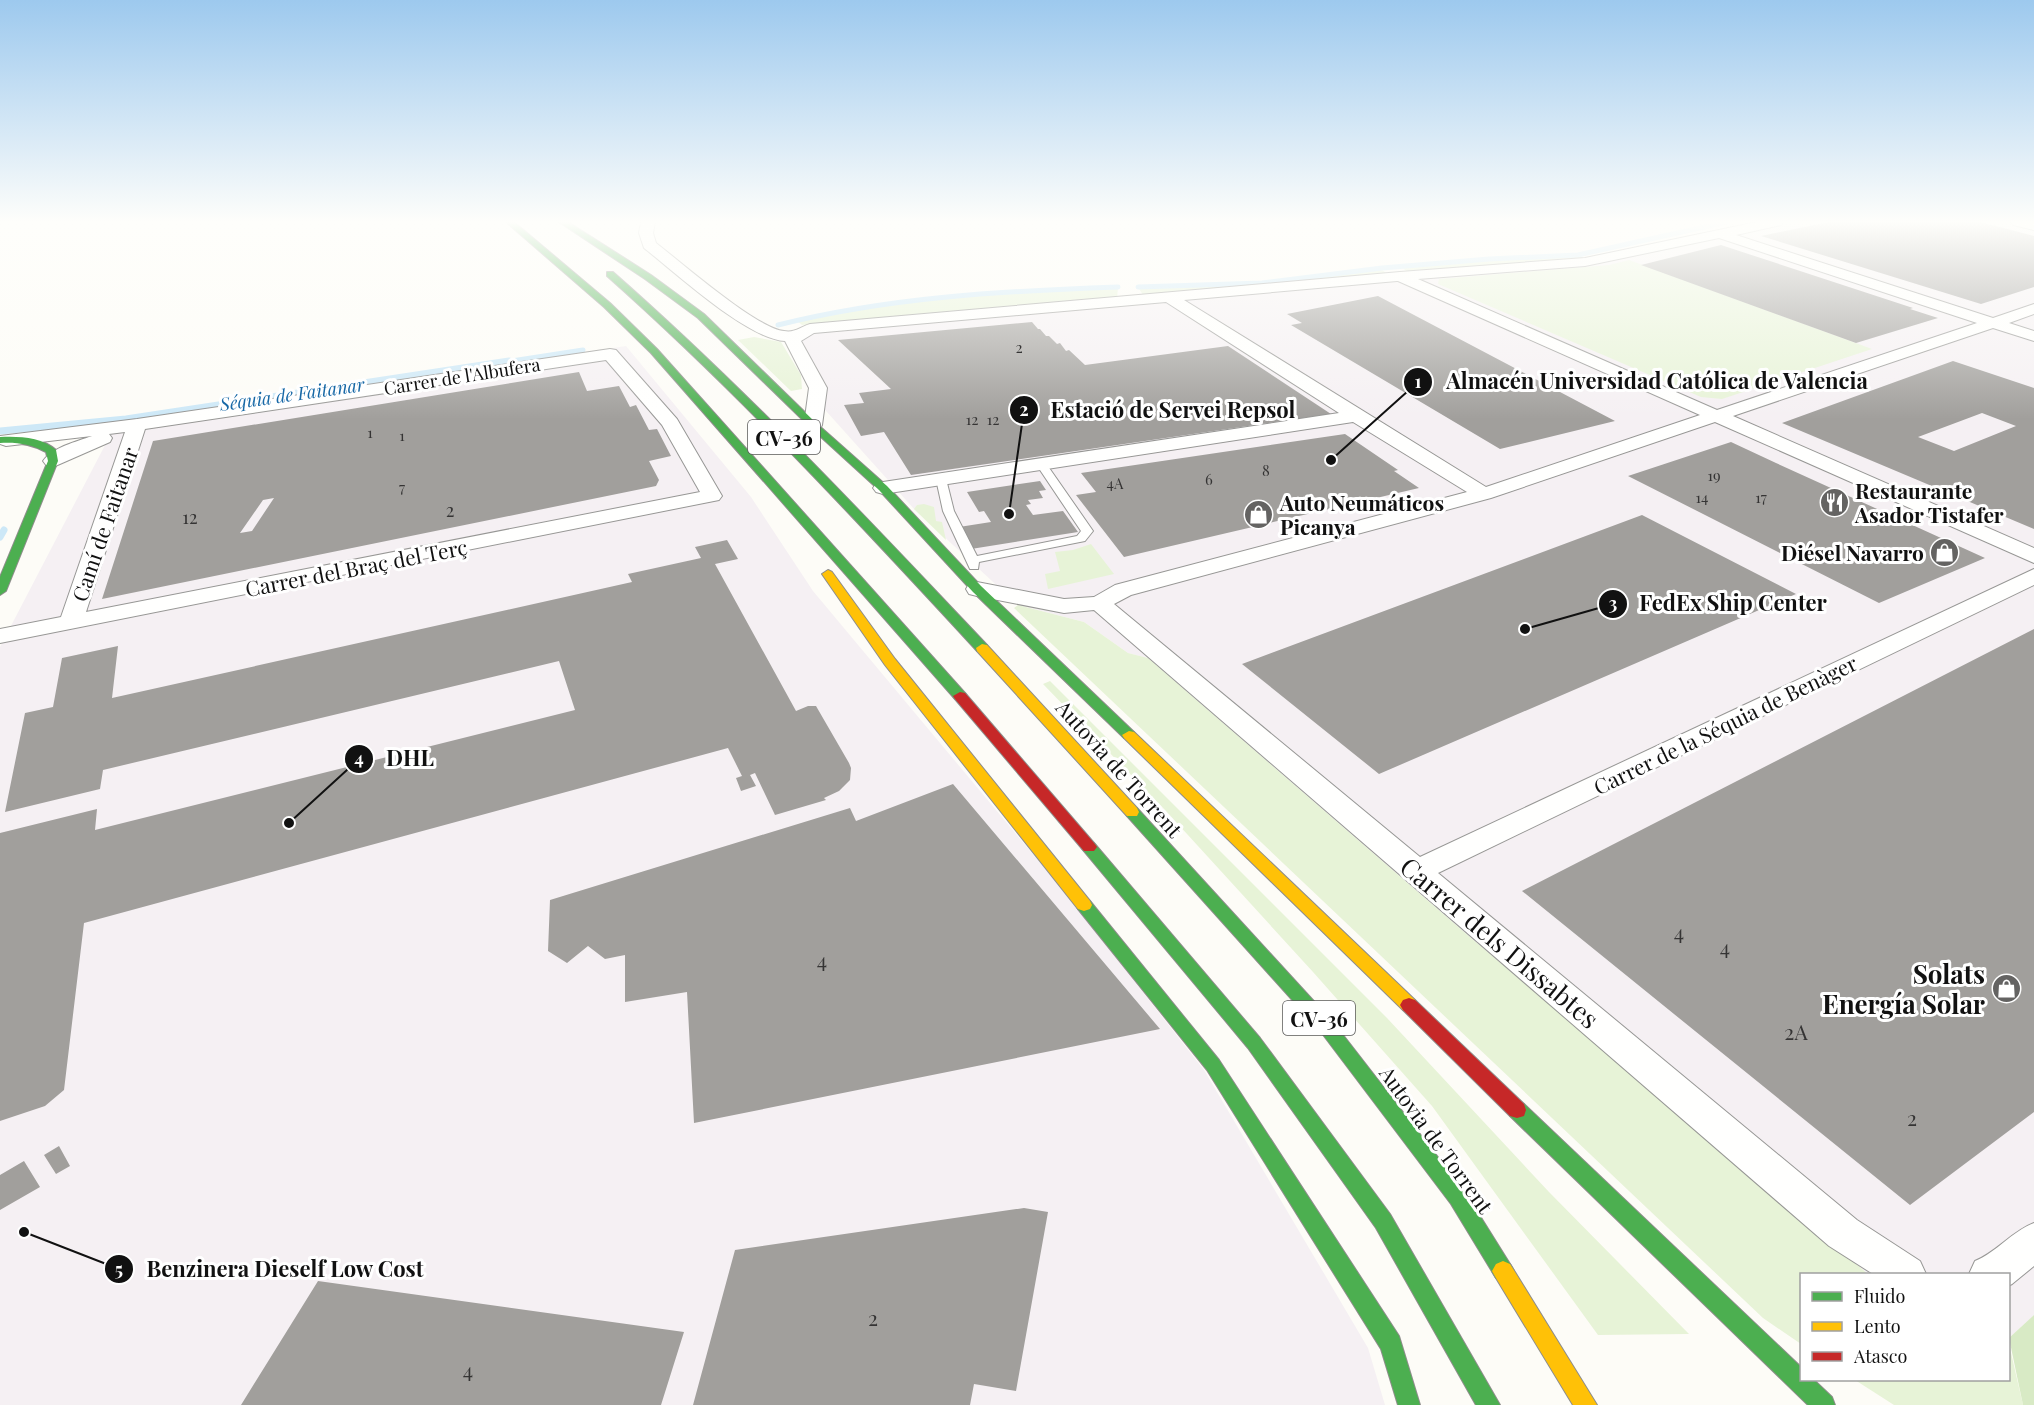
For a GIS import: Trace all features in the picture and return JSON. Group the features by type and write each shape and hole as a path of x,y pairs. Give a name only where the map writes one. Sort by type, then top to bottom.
{"main road":[{"name":"CV-36","path":"587,288 646,343 728,433 1008,750 1254,1043 1383,1221 1489,1405"},
{"name":"Autovia de Torrent","path":"626,288 759,410 1002,669 1327,1027 1458,1198 1586,1405"},
{"path":"662,288 701,316 813,425 882,488 975,587 1824,1405"},
{"path":"728,433 809,547"},
{"path":"0,591 53,461 51,450 43,445 3,440"},
{"path":"823,567 890,662 1214,1065 1391,1344 1409,1405"}],"street":[{"path":"705,288 754,326 778,336 796,337 810,329 1273,288"},
{"path":"1426,288 2034,556"},
{"path":"1886,288 2034,336"},
{"path":"1169,297 1484,494"},
{"path":"975,587 1064,606 1099,603 1123,590 1484,494 2034,309"},
{"path":"796,337 794,341 818,388 813,425"},
{"name":"Carrer de l'Albufera","path":"3,440 137,425 610,354 670,423 712,496"},
{"path":"882,488 1356,416"},
{"name":"Carrer de l'Albufera","path":"53,461 76,448 137,425"},
{"name":"Camí de Faitanar","path":"71,623 137,425"},
{"name":"Carrer del Braç del Terç","path":"0,636 712,496"},
{"name":"Carrer de la Séquia de Benàger","path":"1417,871 2034,576"},
{"name":"Carrer dels Dissabtes","path":"1099,603 1843,1233 1903,1273"},
{"path":"1994,1273 2034,1241"}],"lane":[{"path":"974,560 1081,539 1084,536 1087,531 1082,522 1041,464"},
{"path":"941,479 944,496 963,541 974,560 975,587"}],"shaded area":[{"path":"1267,288 2034,288 2034,1315 2010,1337 2010,1273 1867,1273 1471,938 1148,658 1128,653 1084,622 1018,605 914,509 818,402 796,337 810,329"},
{"path":"626,346 751,497 813,591 1057,883 1204,1070 1368,1348 1385,1405 0,1405 0,647 116,424"}],"green space":[{"path":"1118,288 1117,299 802,325 796,320 916,301 1037,291"},
{"path":"1138,288 1230,288 1143,295"},
{"path":"1446,288 1704,288 1872,349 1722,399 1701,397"},
{"path":"754,337 781,342 801,375 802,389 791,391 738,340"},
{"path":"924,504 934,507 936,521 942,522 946,540 914,509 917,505"},
{"path":"1091,544 1114,574 1048,589 1045,574 1060,571 1055,552 1073,550"},
{"path":"1018,605 1084,622 1128,653 1148,658 1471,938 1867,1273 1800,1273 1800,1343 1763,1318 1014,608"},
{"path":"1050,681 1387,1018 1549,1192 1689,1334 1598,1335 1432,1106 1166,811 1043,684"},
{"path":"2034,1315 2034,1405 2023,1405 2010,1337"},
{"path":"2010,1348 2023,1405 1894,1405 1857,1381 2010,1381"}],"building":[{"path":"1703,288 1851,288 1938,318 1856,343"},
{"path":"1928,288 2032,288 1981,304"},
{"path":"1378,296 1615,421 1500,449 1291,325 1302,323 1287,314"},
{"path":"1032,322 1046,336 1057,344 1060,343 1066,351 1069,350 1085,365 1228,346 1331,414 911,475 884,432 861,436 844,405 864,403 859,393 891,389 838,340"},
{"path":"1953,361 2034,388 2034,529 1782,423","holes":["1982,413 2016,426 1954,451 1918,437"]},
{"path":"579,372 587,391 619,386 630,407 636,405 649,430 657,429 671,456 649,461 659,480 656,486 102,599 153,441","holes":["274,498 252,531 240,533 263,500"]},
{"path":"1345,434 1398,470 1394,471 1419,488 1124,557 1076,495 1096,492 1081,473"},
{"path":"1731,442 1985,558 1879,603 1628,476"},
{"path":"1040,481 1046,490 1039,491 1043,498 1028,500 1031,504 1026,505 1033,515 1063,511 1078,532 971,549 959,527 991,522 984,511 979,512 967,492"},
{"path":"1642,515 1796,594 1379,774 1242,664"},
{"path":"727,540 738,559 715,564 796,711 808,706 816,706 849,763 850,780 839,791 824,798 826,800 775,815 755,773 750,775 756,786 741,791 736,778 742,776 728,748 84,923 64,1090 45,1106 0,1121 0,833 97,809 95,830 575,710 559,661 103,770 100,789 5,812 25,713 53,707 62,658 118,646 112,698 632,582 628,574 701,558 695,547"},
{"path":"2034,629 2034,1112 1910,1205 1522,891"},
{"path":"953,784 1160,1029 694,1123 687,992 625,1002 625,955 605,959 588,946 567,963 548,951 550,900 850,808 856,821"},
{"path":"59,1146 70,1166 56,1174 44,1155"},
{"path":"24,1161 40,1187 0,1210 0,1175"},
{"path":"1024,1208 1048,1212 1016,1391 974,1384 970,1405 693,1405 735,1250"},
{"path":"318,1281 684,1332 661,1405 241,1405"}],"waterway":[{"name":"Séquia de Faitanar","path":"778,325 862,308 947,297 1106,288"},
{"name":"Séquia de Faitanar","path":"499,363 583,350"},
{"name":"Séquia de Faitanar","path":"0,431 126,419 509,361"},
{"path":"0,537 4,530"}],"traffic: fast":[{"path":"587,288 654,351 960,696"},
{"path":"625,288 755,409 847,503 982,648"},
{"path":"662,288 701,316 813,425 883,488 977,589 1129,735"},
{"path":"0,440 20,440 39,445 51,450 53,461 0,591"},
{"path":"1132,812 1327,1027 1458,1198 1503,1271"},
{"path":"1089,847 1254,1043 1383,1221 1489,1405"},
{"path":"1084,905 1213,1065 1391,1344 1409,1405"},
{"path":"1517,1110 1824,1405"}],"traffic: slow":[{"path":"828,574 890,662 1084,905"},
{"path":"982,648 1132,812"},
{"path":"1129,735 1409,1005"},
{"path":"1503,1271 1586,1405"}],"traffic: jam":[{"path":"960,696 1089,847"},
{"path":"1409,1005 1517,1110"}],"place":[{"name":"Almacén Universidad Católica de Valencia","path":"1331,460"},
{"name":"Restaurante Asador Tistafer","path":"1834,502"},
{"name":"Estació de Servei Repsol","path":"1009,514"},
{"name":"Auto Neumáticos Picanya","path":"1259,514"},
{"name":"Diésel Navarro","path":"1945,552"},
{"name":"FedEx Ship Center","path":"1525,629"},
{"name":"DHL","path":"289,823"},
{"name":"Solats Energía Solar","path":"2006,988"},
{"name":"Benzinera Dieself Low Cost","path":"24,1232"}]}
